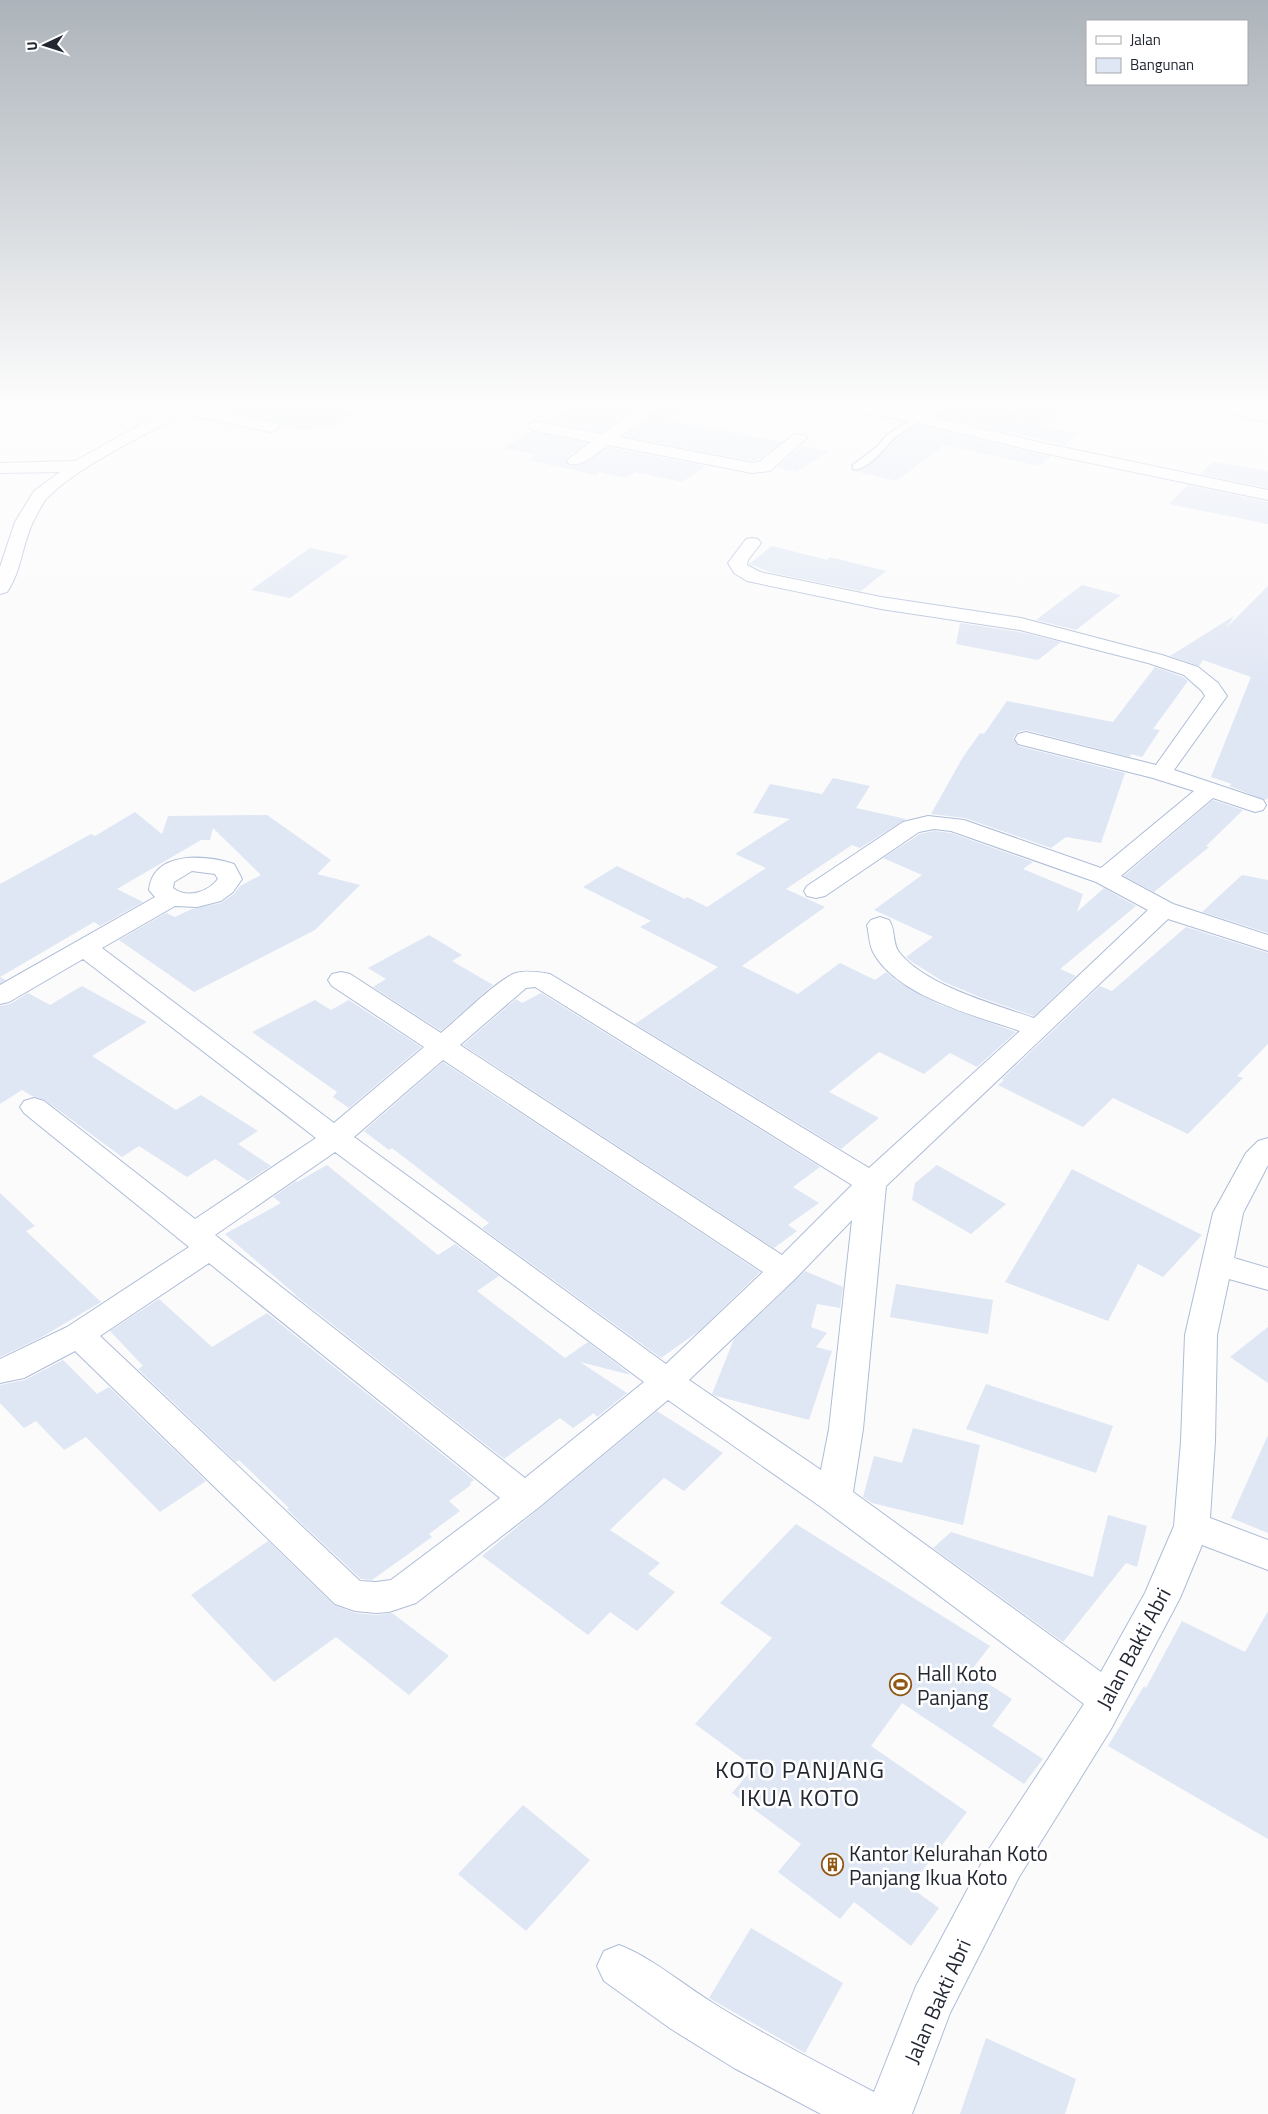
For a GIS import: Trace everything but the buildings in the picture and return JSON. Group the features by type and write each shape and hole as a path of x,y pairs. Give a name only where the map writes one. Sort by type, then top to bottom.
{"street":[{"path":"0,588 9,568 24,522 37,501"},
{"path":"752,543 737,562 737,566 740,570 754,577 881,603 1021,624 1155,659 1192,671 1211,687 1216,696 1162,773"},
{"path":"1026,739 1162,773 1256,805"},
{"path":"1105,877 1210,789"},
{"path":"816,891 911,827 923,822 938,822 956,825 1105,877 1164,909 1268,943"},
{"path":"0,996 171,898"},
{"path":"78,1334 348,1593 360,1598 388,1597 403,1592 525,1498 666,1382 784,1271 871,1183 1039,1028 1164,909"},
{"path":"880,925 885,951 905,973 965,1002 1039,1028"},
{"path":"84,947 335,1138 666,1382 834,1497 1106,1698"},
{"path":"0,1371 12,1369 78,1334 203,1241 335,1138 517,982 524,979 541,980 871,1183"},
{"path":"341,980 784,1271"},
{"path":"34,1107 525,1498"},
{"name":"Jalan Bakti Abri","path":"888,2114 932,2002 1004,1863 1097,1717 1161,1598 1192,1526 1198,1441 1201,1335 1228,1214 1256,1160 1268,1148"},
{"path":"834,1497 846,1429 871,1183"},
{"path":"1217,1264 1268,1279"},
{"path":"1192,1526 1268,1555"},
{"path":"620,1966 687,2013 750,2052 869,2114"}],"place":[{"name":"Hall Koto Panjang","path":"901,1685"},
{"name":"Kantor Kelurahan Koto Panjang Ikua Koto","path":"833,1865"}],"district":[{"name":"KOTO PANJANG IKUA KOTO","path":"800,1783"}]}
